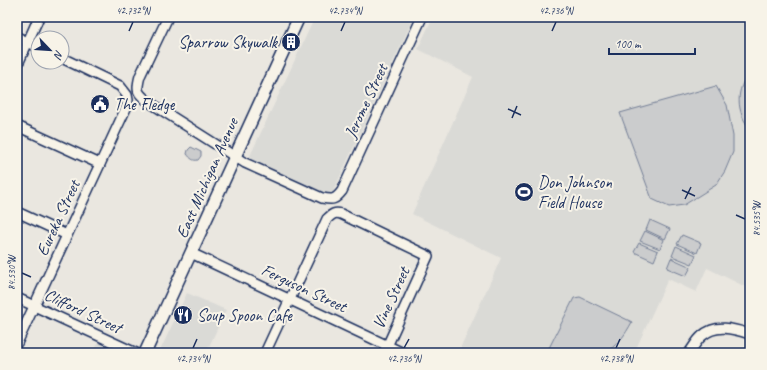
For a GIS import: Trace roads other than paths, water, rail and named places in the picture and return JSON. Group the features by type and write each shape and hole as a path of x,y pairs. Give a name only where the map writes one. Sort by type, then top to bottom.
{"main road":[{"name":"East Michigan Avenue","path":"145,353 299,17"}],"street":[{"path":"17,66 39,17"},
{"path":"168,17 140,76 138,91 149,102 235,157"},
{"name":"Jerome Street","path":"235,157 322,198 331,200 337,197 342,190 422,17"},
{"path":"17,37 28,42"},
{"name":"Eureka Street","path":"17,343 127,106 128,95 120,86 70,62"},
{"path":"17,126 100,164"},
{"path":"17,212 67,235"},
{"name":"Vine Street","path":"290,300 328,219 335,213 340,213 428,256 385,349"},
{"name":"Ferguson Street","path":"191,253 290,300 385,349 403,353"},
{"name":"Clifford Street","path":"17,298 136,353"},
{"path":"265,353 290,300"},
{"path":"689,353 702,335 714,329 737,329 750,334"}],"place":[{"name":"Sparrow Skywalk","path":"291,42"},
{"name":"The Fledge","path":"100,104"},
{"name":"Don Johnson Field House","path":"524,192"},
{"name":"Soup Spoon Cafe","path":"183,315"}]}
